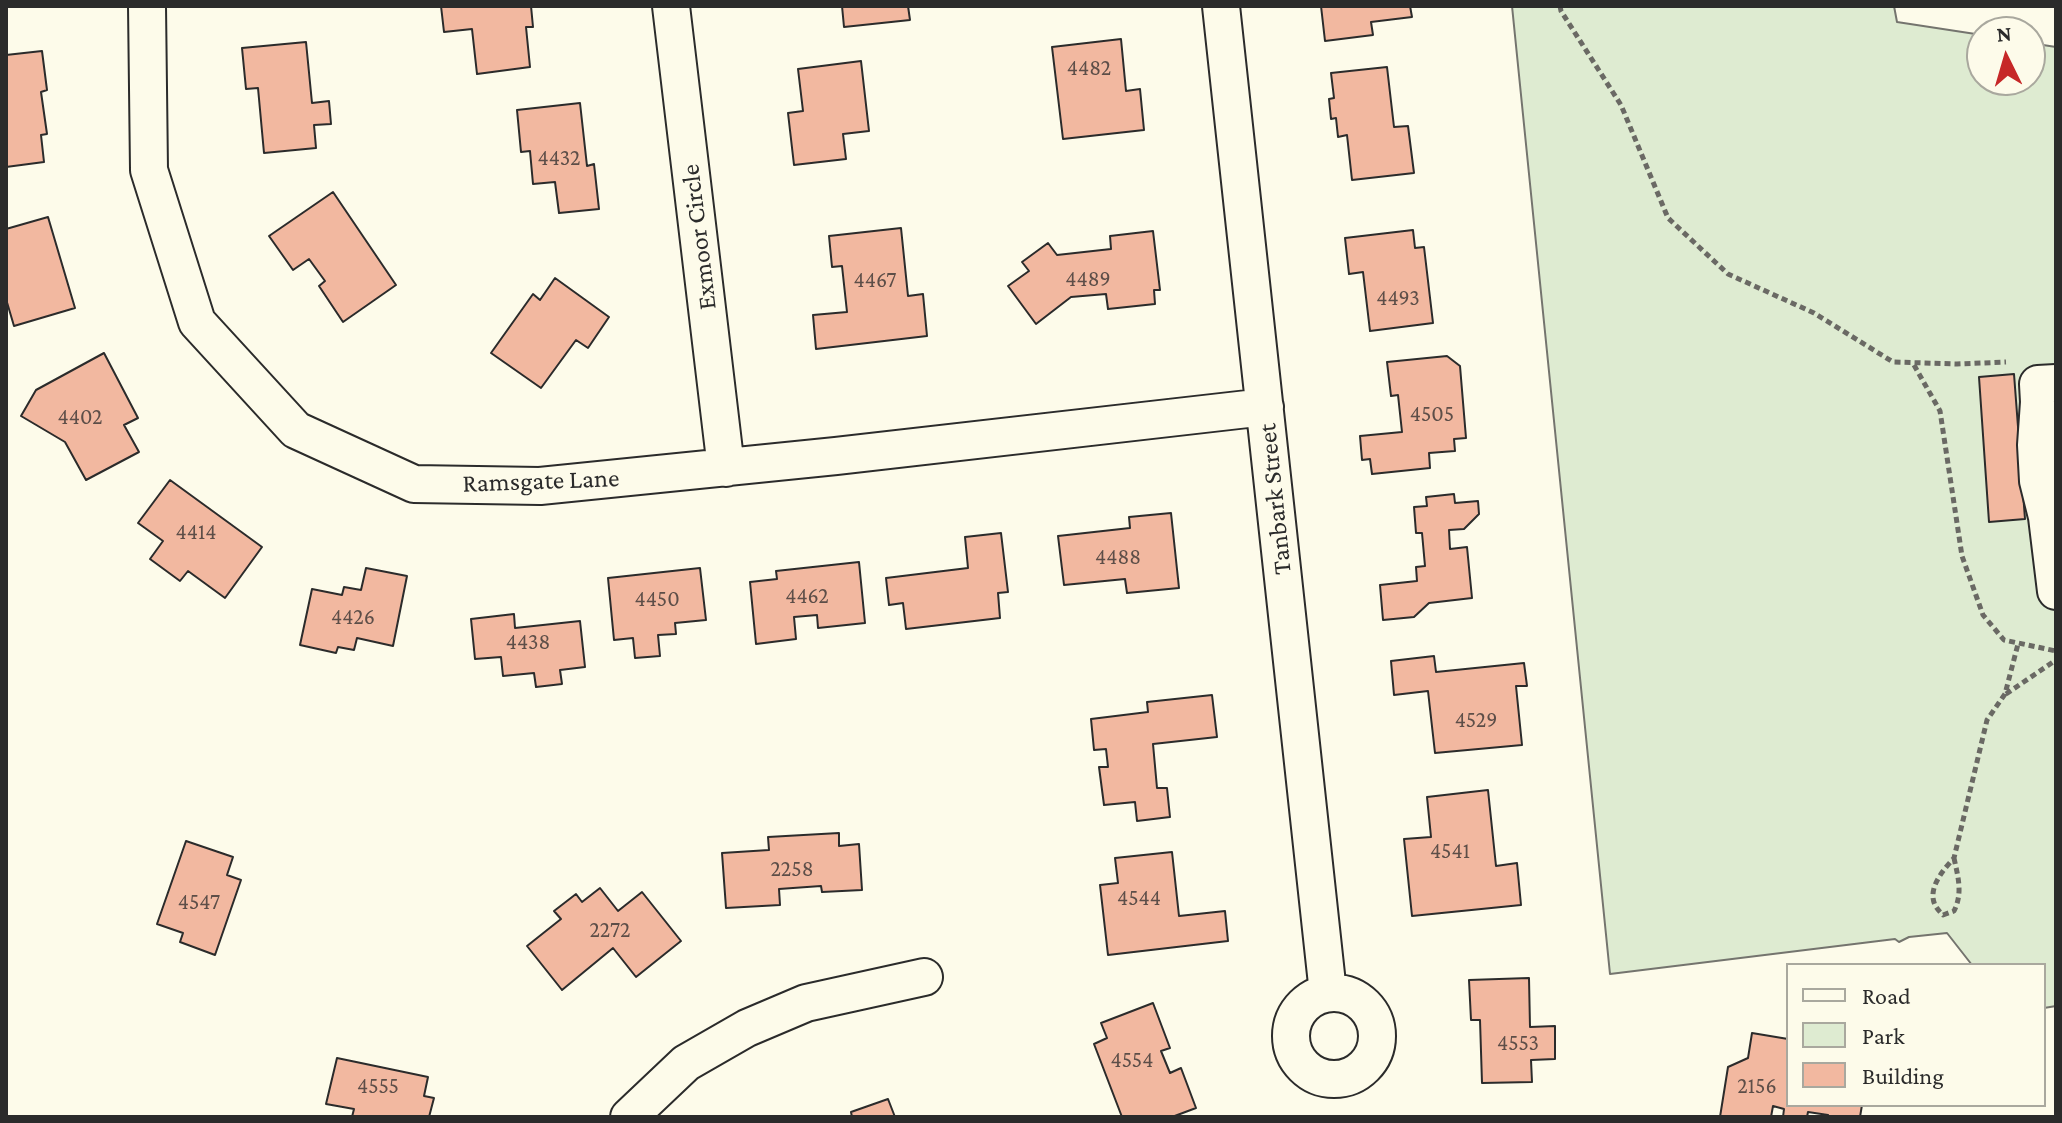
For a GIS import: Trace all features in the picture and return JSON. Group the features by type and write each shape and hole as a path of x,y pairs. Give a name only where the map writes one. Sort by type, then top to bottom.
{"street":[{"name":"Ramsgate Lane","path":"147,6 149,170 197,322 296,430 414,484 540,486 1265,407"},
{"name":"Exmoor Circle","path":"671,6 726,468"},
{"name":"Tanbark Street","path":"1221,6 1328,993"},
{"path":"2056,383 2038,384 2036,445 2038,481 2047,517 2056,591"},
{"path":"629,1117 686,1063 747,1028 806,1003 924,977"}],"path":[{"path":"1560,6 1621,105 1668,218 1728,274 1814,313 1893,362 2006,362"},
{"path":"1914,364 1940,411 1962,556 1983,615 2004,640 2056,651"},
{"path":"1954,858 1942,871 1934,890 1934,904 1943,915 1954,911 1960,900 1954,858 1987,720 2005,694 2018,644"},
{"path":"2005,694 2056,660"}],"green space":[{"path":"1512,6 1894,6 1897,22 1966,33 1966,96 2046,96 2046,45 2056,47 2056,1006 2046,1008 2046,963 1970,963 1947,933 1909,937 1899,942 1895,939 1610,974"}],"building":[{"path":"441,6 531,6 533,27 526,27 530,67 477,74 472,29 444,32"},
{"path":"842,6 908,6 910,20 844,27"},
{"path":"1321,6 1410,6 1412,17 1371,22 1373,35 1325,41"},
{"path":"1121,39 1126,91 1140,89 1144,130 1063,139 1052,47"},
{"path":"306,42 312,103 329,101 331,124 314,125 316,148 264,153 258,88 246,89 242,48"},
{"path":"42,51 47,90 41,92 47,134 41,135 44,162 6,167 6,55"},
{"path":"861,61 869,131 843,134 846,159 794,165 788,113 803,111 798,69"},
{"path":"1387,67 1394,127 1408,126 1414,173 1352,180 1347,135 1338,137 1336,118 1331,119 1329,99 1334,98 1331,73"},
{"path":"580,103 587,166 594,164 599,209 559,213 555,182 533,184 530,151 521,152 517,110"},
{"path":"333,192 396,285 343,322 319,286 325,281 309,259 293,270 269,236"},
{"path":"48,217 75,308 14,326 6,299 6,229"},
{"path":"901,228 908,296 923,294 927,336 816,349 813,315 847,312 842,266 832,267 829,236"},
{"path":"1413,230 1415,248 1424,247 1433,323 1370,331 1363,272 1349,274 1345,238"},
{"path":"1153,231 1160,290 1154,290 1155,304 1108,309 1106,294 1071,297 1036,324 1008,286 1029,271 1022,262 1048,243 1057,255 1111,249 1110,236"},
{"path":"555,278 609,317 588,348 576,340 541,388 491,353 533,294 540,300"},
{"path":"104,353 138,418 124,425 139,452 86,480 65,442 21,416 36,390"},
{"path":"1447,356 1460,366 1466,438 1454,439 1455,451 1429,453 1430,468 1372,474 1370,459 1362,460 1360,436 1402,432 1398,395 1391,396 1387,362"},
{"path":"2014,374 2025,519 1989,522 1979,377"},
{"path":"170,480 262,547 225,598 188,571 180,581 150,559 163,541 138,523"},
{"path":"1454,494 1455,503 1478,501 1479,514 1464,529 1449,530 1450,549 1467,547 1472,598 1429,603 1414,617 1383,620 1380,585 1417,581 1416,567 1425,566 1422,533 1416,533 1414,507 1427,506 1426,497"},
{"path":"1171,513 1179,588 1127,593 1125,579 1064,585 1058,536 1130,528 1129,517"},
{"path":"1001,533 1008,592 998,593 1000,618 906,629 903,603 889,605 886,578 968,568 965,537"},
{"path":"859,562 865,623 818,628 817,615 794,617 796,639 756,644 750,582 777,579 776,571"},
{"path":"366,568 407,576 393,646 357,638 354,650 338,647 336,653 300,645 312,589 342,595 344,587 361,590"},
{"path":"700,568 706,620 675,623 676,634 658,635 660,656 635,658 633,638 614,640 608,578"},
{"path":"514,614 515,628 580,621 585,667 560,670 562,684 536,687 534,673 503,676 501,657 475,659 471,619"},
{"path":"1434,656 1436,672 1524,663 1527,686 1516,686 1522,745 1435,753 1428,691 1394,695 1391,661"},
{"path":"1212,695 1217,737 1153,744 1157,788 1167,788 1170,817 1137,821 1135,802 1104,805 1099,767 1108,767 1106,749 1094,750 1091,719 1148,712 1147,702"},
{"path":"1488,790 1496,866 1517,863 1521,905 1412,916 1404,839 1431,837 1427,797"},
{"path":"839,833 839,846 859,844 862,890 822,892 821,886 779,889 780,905 726,908 722,853 769,850 768,837"},
{"path":"186,841 233,857 227,875 241,880 215,955 180,942 183,933 157,924"},
{"path":"1172,852 1179,916 1225,911 1228,941 1108,955 1100,885 1118,883 1115,858"},
{"path":"600,888 618,911 642,892 681,941 636,977 613,948 562,990 527,946 561,919 554,911 576,894 582,902"},
{"path":"1529,978 1530,1027 1555,1026 1555,1059 1531,1060 1532,1082 1482,1083 1480,1020 1471,1020 1469,980"},
{"path":"1153,1003 1170,1048 1161,1051 1170,1073 1181,1068 1196,1108 1172,1117 1122,1117 1094,1044 1107,1038 1101,1023"},
{"path":"1752,1033 1786,1039 1786,1107 1862,1107 1860,1117 1827,1117 1808,1112 1807,1117 1783,1117 1784,1109 1773,1106 1771,1117 1720,1117 1728,1067 1748,1058"},
{"path":"337,1058 428,1077 424,1096 434,1098 429,1117 352,1117 354,1109 326,1104"},
{"path":"888,1099 895,1117 852,1117 851,1112"}]}
